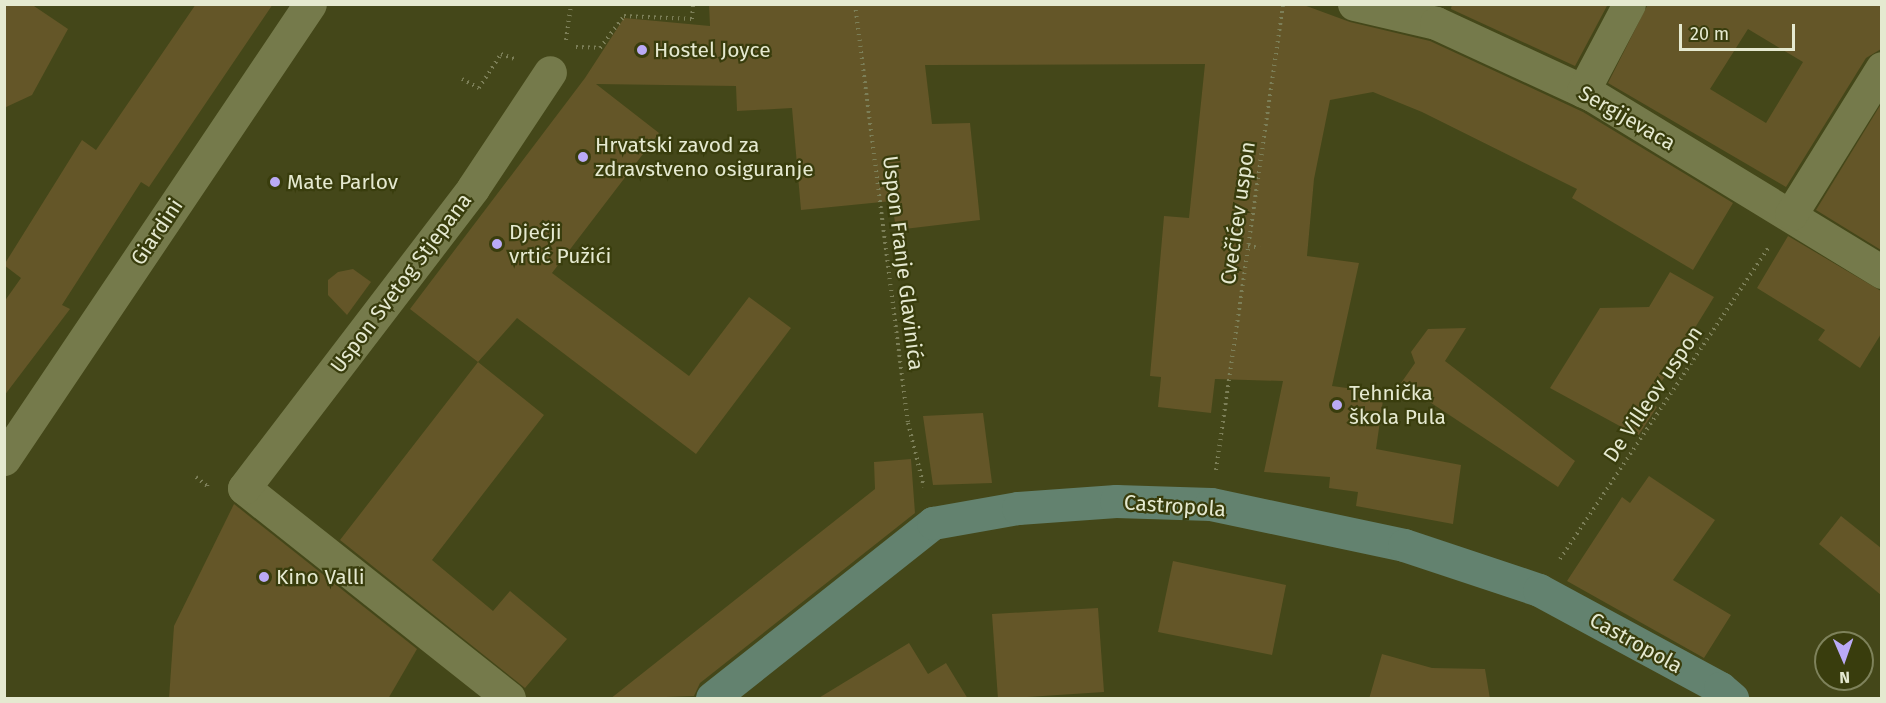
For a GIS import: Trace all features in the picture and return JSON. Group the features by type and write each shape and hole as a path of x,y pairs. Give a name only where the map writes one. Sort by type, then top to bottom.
{"street":[{"name":"Giardini","path":"8,445 310,4"},
{"name":"Sergijevaca","path":"1354,4 1438,14 1583,91 1791,214 1881,272"},
{"path":"1583,91 1629,4"},
{"name":"Uspon Svetog Stjepana","path":"509,699 244,488 473,188 556,60"},
{"path":"1791,214 1881,68"},
{"name":"Castropola","path":"712,699 933,523 1018,508 1116,501 1211,504 1404,545 1539,590 1720,688 1732,699"}],"path":[{"path":"566,41 571,4"},
{"path":"462,79 479,88 501,54 556,60 600,48 624,16 692,19 693,4"},
{"name":"Uspon Franje Glavinića","path":"855,4 908,423 933,523"},
{"name":"Cvečićev uspon","path":"1223,426 1283,4"},
{"name":"De Villeov uspon","path":"1539,590 1791,214"},
{"path":"1248,246 1260,248"}],"building":[{"path":"4,4 31,4 68,29 32,95 4,108"},
{"path":"196,4 273,4 149,187 141,182 62,305 70,309 4,396 4,302 21,278 4,265 82,140 96,150"},
{"path":"709,4 1301,4 1350,22 1430,41 1583,112 1733,203 1693,270 1572,198 1577,189 1422,112 1373,92 1330,100 1314,179 1307,256 1359,263 1332,386 1384,393 1376,449 1461,465 1453,524 1356,506 1358,492 1329,488 1330,477 1264,472 1283,381 1215,379 1211,413 1158,407 1161,377 1150,376 1164,216 1189,218 1205,64 925,65 932,124 970,123 980,220 896,230 892,201 801,210 792,108 737,111 736,86 596,84 659,133 552,273 689,376 749,297 791,328 696,454 517,318 478,362 410,309 585,78 624,18 710,26"},
{"path":"1452,4 1608,4 1575,66 1451,9"},
{"path":"1648,4 1881,4 1881,49 1866,58 1786,187 1608,83","holes":["1748,29 1803,62 1766,123 1710,89"]},
{"path":"1881,104 1881,250 1816,210"},
{"path":"1788,236 1881,291 1881,334 1860,368 1818,340 1825,330 1757,288"},
{"path":"353,269 371,282 347,315 328,295 328,280 338,272"},
{"path":"1670,272 1714,297 1649,402 1657,407 1638,436 1550,388 1600,308 1649,307"},
{"path":"1466,328 1445,361 1575,461 1558,487 1401,383 1415,363 1411,352 1428,329"},
{"path":"478,362 544,415 432,560 493,611 510,591 567,639 525,688 340,540"},
{"path":"983,413 992,483 933,485 923,416"},
{"path":"911,459 915,513 700,683 694,696 610,699 875,489 874,462"},
{"path":"1649,476 1715,520 1673,580 1731,615 1704,658 1567,581 1622,497 1630,503"},
{"name":"Kino Valli","path":"234,504 417,649 388,699 169,699 174,626"},
{"path":"1841,516 1881,548 1881,595 1819,544"},
{"path":"1173,561 1286,585 1272,655 1158,632"},
{"path":"1098,608 1104,692 998,699 992,614"},
{"path":"909,643 928,674 946,663 968,699 817,699"},
{"path":"1382,654 1432,668 1485,669 1490,699 1369,699"}],"place":[{"name":"Hostel Joyce","path":"642,50"},
{"name":"Hrvatski zavod za zdravstveno osiguranje","path":"583,157"},
{"name":"Mate Parlov","path":"275,182"},
{"name":"Dječji vrtić Pužići","path":"497,244"},
{"name":"Tehnička škola Pula","path":"1337,405"},
{"name":"Kino Valli","path":"264,577"}]}
